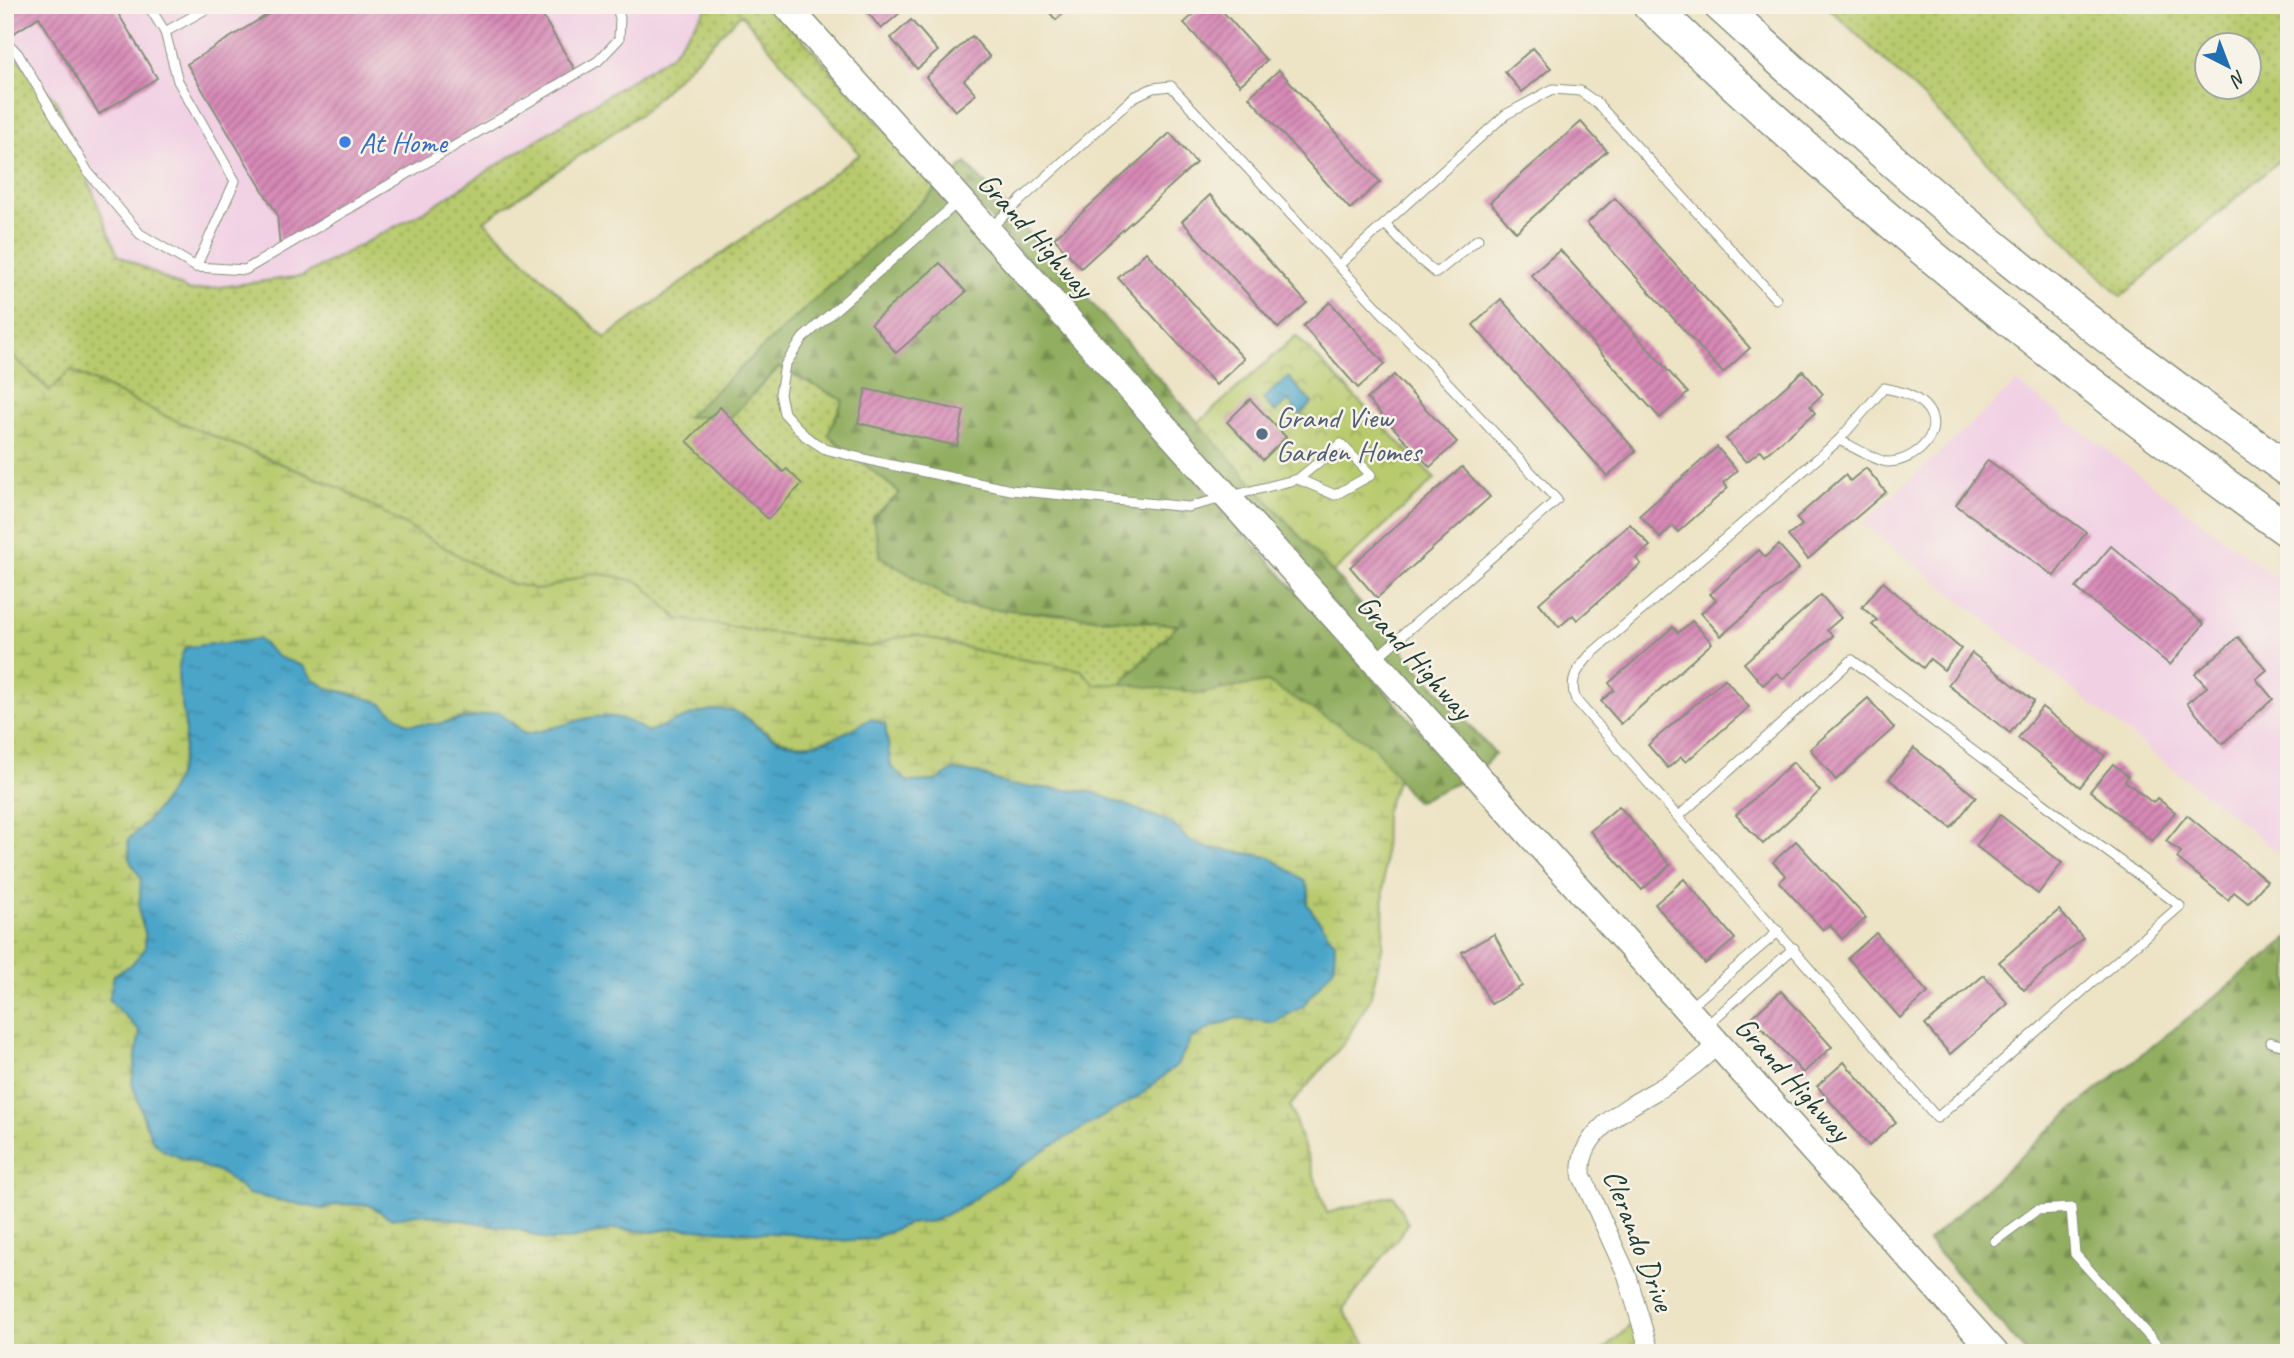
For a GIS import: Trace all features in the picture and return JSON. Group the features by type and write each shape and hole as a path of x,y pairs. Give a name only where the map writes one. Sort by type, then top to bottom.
{"highway":[{"path":"1650,5 1857,196 2092,386 2289,531"},
{"path":"1720,5 1885,155 2005,255 2122,347 2289,470"},
{"path":"1733,5 1778,57"},
{"path":"2233,492 2289,515"}],"street":[{"name":"Grand Highway","path":"786,5 1994,1353"},
{"name":"Clerando Drive","path":"1650,1353 1627,1275 1582,1176 1580,1164 1595,1136 1611,1119 1700,1061 1703,1028"}],"lane":[{"path":"148,5 165,32 178,81 235,181 195,267"},
{"path":"165,32 213,5"},
{"path":"5,40 18,54 95,181 140,234 195,267 245,270 598,61 619,39 620,18 616,5"},
{"path":"988,230 1134,97 1153,88 1171,86 1557,500 1374,661"},
{"path":"1339,265 1505,115 1553,89 1580,91 1597,103 1776,299"},
{"path":"960,200 803,338 785,365 780,394 785,412 805,436 825,449 877,463 1012,490 1188,507 1298,479 1341,444 1371,475 1335,495 1298,479"},
{"path":"1385,223 1414,255 1436,273 1478,239"},
{"path":"1678,817 1852,660 2180,906 1937,1118 1794,948 1678,817 1576,700 1572,690 1575,674 1590,654 1839,440 1884,388 1903,392 1925,406 1932,423 1928,443 1911,459 1885,463 1839,440"},
{"path":"1703,1028 1779,931"},
{"path":"1703,1028 1794,948"},
{"path":"2270,1042 2289,1047"},
{"path":"1995,1241 2037,1210 2071,1208 2076,1254 2164,1353"}],"shaded area":[{"path":"5,5 709,5 672,55 423,212 301,276 190,291 118,255 56,100 5,45"},
{"path":"2017,382 2289,588 2289,861 1863,523"}],"green space":[{"path":"709,5 772,5 937,188 688,416 731,417 779,367 843,400 828,435 901,493 873,517 881,557 962,606 1179,625 1120,684 1094,685 1081,670 991,654 917,635 895,638 871,647 678,619 641,583 614,576 591,573 541,590 505,582 340,488 167,417 71,370 51,391 5,349 5,45 56,100 118,255 190,291 302,276 423,212 671,55","holes":["741,14 860,154 605,338 484,221 643,112"]},
{"path":"1826,5 2289,5 2289,152 2121,297 1928,102"},
{"path":"966,163 1495,754 1480,769 952,175"},
{"path":"937,188 1464,780 1416,802 1372,746 1267,682 1202,693 1120,684 1178,625 962,606 881,557 873,517 900,493 828,435 843,400 779,367 731,417 687,417"},
{"path":"1296,336 1435,479 1333,573 1198,423"},
{"path":"5,349 50,391 70,370 167,417 340,488 505,582 541,590 591,573 614,576 641,583 678,619 871,647 895,638 917,635 991,654 1081,670 1095,685 1123,684 1202,693 1267,682 1373,746 1398,778 1385,813 1383,944 1370,999 1345,1042 1290,1106 1327,1213 1393,1195 1408,1224 1343,1310 1372,1353 5,1353","holes":["258,639 278,658 303,666 312,678 327,688 355,694 408,724 437,724 468,716 513,722 524,734 601,718 631,723 646,732 675,723 749,719 780,740 808,744 838,736 871,719 885,724 891,767 908,782 936,781 954,770 981,774 1008,785 1092,792 1172,823 1186,838 1203,847 1270,857 1309,890 1307,904 1318,922 1252,1022 1237,1018 1212,1027 1191,1039 1177,1065 1139,1096 1041,1152 968,1203 934,1221 907,1224 872,1239 833,1241 790,1234 676,1228 652,1232 615,1229 566,1240 547,1240 520,1230 450,1218 416,1214 392,1219 369,1205 338,1204 323,1209 248,1194 225,1175 164,1151 145,1124 132,1083 140,1031 129,1018 114,975 131,965 145,949 145,932 139,913 141,878 130,861 128,840 164,800 179,770 185,735 179,673 186,648"]},
{"path":"2289,938 2289,1353 2027,1353 1928,1241 2073,1109"},
{"path":"1632,1324 1649,1353 1600,1353"}],"water":[{"path":"1288,377 1312,403 1300,415 1288,401 1275,412 1263,399"},
{"path":"258,639 278,657 303,666 312,678 327,688 377,701 408,724 437,724 499,712 524,734 601,716 630,722 647,732 687,716 720,709 743,715 775,739 803,745 843,734 870,719 885,724 891,767 908,782 936,781 953,770 981,774 1008,785 1092,792 1172,823 1186,838 1203,847 1270,857 1304,880 1309,890 1307,904 1335,943 1334,967 1303,1006 1274,1023 1237,1018 1212,1027 1191,1039 1177,1065 1139,1096 1041,1152 968,1203 934,1221 907,1224 872,1239 833,1241 790,1234 676,1228 652,1232 615,1229 566,1240 547,1240 520,1230 450,1218 416,1214 392,1219 369,1205 338,1204 323,1209 248,1194 225,1175 164,1151 152,1140 132,1083 140,1031 109,1000 114,975 131,965 145,949 145,932 139,913 141,878 130,861 128,840 164,800 179,770 185,736 178,681 181,656 185,648"}],"building":[{"path":"5,5 113,5 157,78 99,114 39,17 14,33 5,18"},
{"name":"At Home","path":"283,5 536,5 575,70 280,248 277,214 187,64"},
{"path":"862,5 895,5 901,12 881,29"},
{"path":"1043,5 1073,5 1056,20"},
{"path":"1204,5 1217,5 1267,61 1240,85 1184,23"},
{"path":"911,20 938,51 917,69 891,38"},
{"path":"972,36 990,57 964,80 976,94 955,111 926,77"},
{"path":"1533,48 1551,68 1522,92 1505,72"},
{"path":"1279,70 1380,182 1350,209 1249,97"},
{"path":"1581,122 1607,151 1516,232 1490,202"},
{"path":"1170,133 1196,163 1081,268 1054,238"},
{"path":"1210,195 1307,303 1278,328 1182,221"},
{"path":"1615,198 1750,348 1723,373 1587,223"},
{"path":"1560,250 1688,393 1660,418 1531,275"},
{"path":"1146,252 1244,359 1216,385 1118,278"},
{"path":"940,263 966,292 896,353 871,323"},
{"path":"1501,299 1636,451 1607,476 1473,325"},
{"path":"1330,302 1385,364 1358,388 1303,326"},
{"path":"1803,371 1823,394 1810,406 1815,413 1765,455 1761,450 1746,462 1726,439"},
{"path":"1394,375 1457,442 1430,467 1367,399"},
{"path":"866,389 964,411 957,446 858,423"},
{"path":"1250,399 1286,437 1263,460 1227,422"},
{"path":"720,407 783,472 787,469 802,484 768,519 687,441"},
{"path":"1717,447 1737,471 1723,483 1728,488 1678,532 1673,526 1660,538 1640,515"},
{"path":"1988,460 2086,532 2054,576 1956,505"},
{"path":"1462,467 1490,497 1377,598 1350,567"},
{"path":"1866,468 1886,492 1808,559 1788,536 1802,525 1796,518 1845,475 1850,481"},
{"path":"1630,524 1650,546 1636,558 1641,564 1577,620 1573,615 1559,627 1539,603"},
{"path":"1779,545 1799,568 1721,636 1701,613 1716,600 1710,594 1759,550 1765,557"},
{"path":"2111,546 2204,624 2170,665 2076,588"},
{"path":"1883,582 1961,649 1944,670 1930,659 1923,668 1872,625 1877,620 1862,607"},
{"path":"1821,595 1841,618 1827,630 1833,636 1783,679 1777,673 1763,685 1744,663"},
{"path":"1692,621 1712,643 1621,724 1601,701 1614,690 1609,683 1673,627 1678,633"},
{"path":"2238,637 2267,670 2256,679 2273,699 2222,744 2187,703 2207,687 2195,674"},
{"path":"1972,653 2034,701 2010,733 1948,685"},
{"path":"1725,679 1749,707 1686,762 1681,757 1668,768 1648,745"},
{"path":"1868,698 1894,728 1836,780 1810,749"},
{"path":"2042,707 2105,756 2080,787 2018,738"},
{"path":"1914,748 1976,797 1951,828 1889,779"},
{"path":"1793,762 1820,791 1763,844 1736,815"},
{"path":"2113,764 2128,776 2125,781 2153,803 2157,798 2175,812 2152,841 2090,791"},
{"path":"1619,806 1670,865 1642,890 1590,831"},
{"path":"2000,815 2062,863 2038,894 1976,846"},
{"path":"2187,815 2267,881 2248,903 2234,892 2228,900 2177,858 2181,852 2166,841"},
{"path":"1796,841 1866,918 1842,939 1830,925 1823,930 1779,882 1786,876 1773,862"},
{"path":"1684,879 1735,939 1705,964 1655,904"},
{"path":"2059,910 2083,938 2024,990 1999,962"},
{"path":"1876,933 1928,993 1900,1018 1848,958"},
{"path":"1494,934 1522,986 1491,1004 1462,952"},
{"path":"1984,975 2008,1004 1950,1054 1925,1025"},
{"path":"1781,991 1832,1047 1803,1073 1752,1017"},
{"path":"1844,1062 1896,1122 1869,1146 1817,1086"}],"place":[{"name":"At Home","path":"345,142"},
{"name":"Grand View Garden Homes","path":"1262,434"}]}
